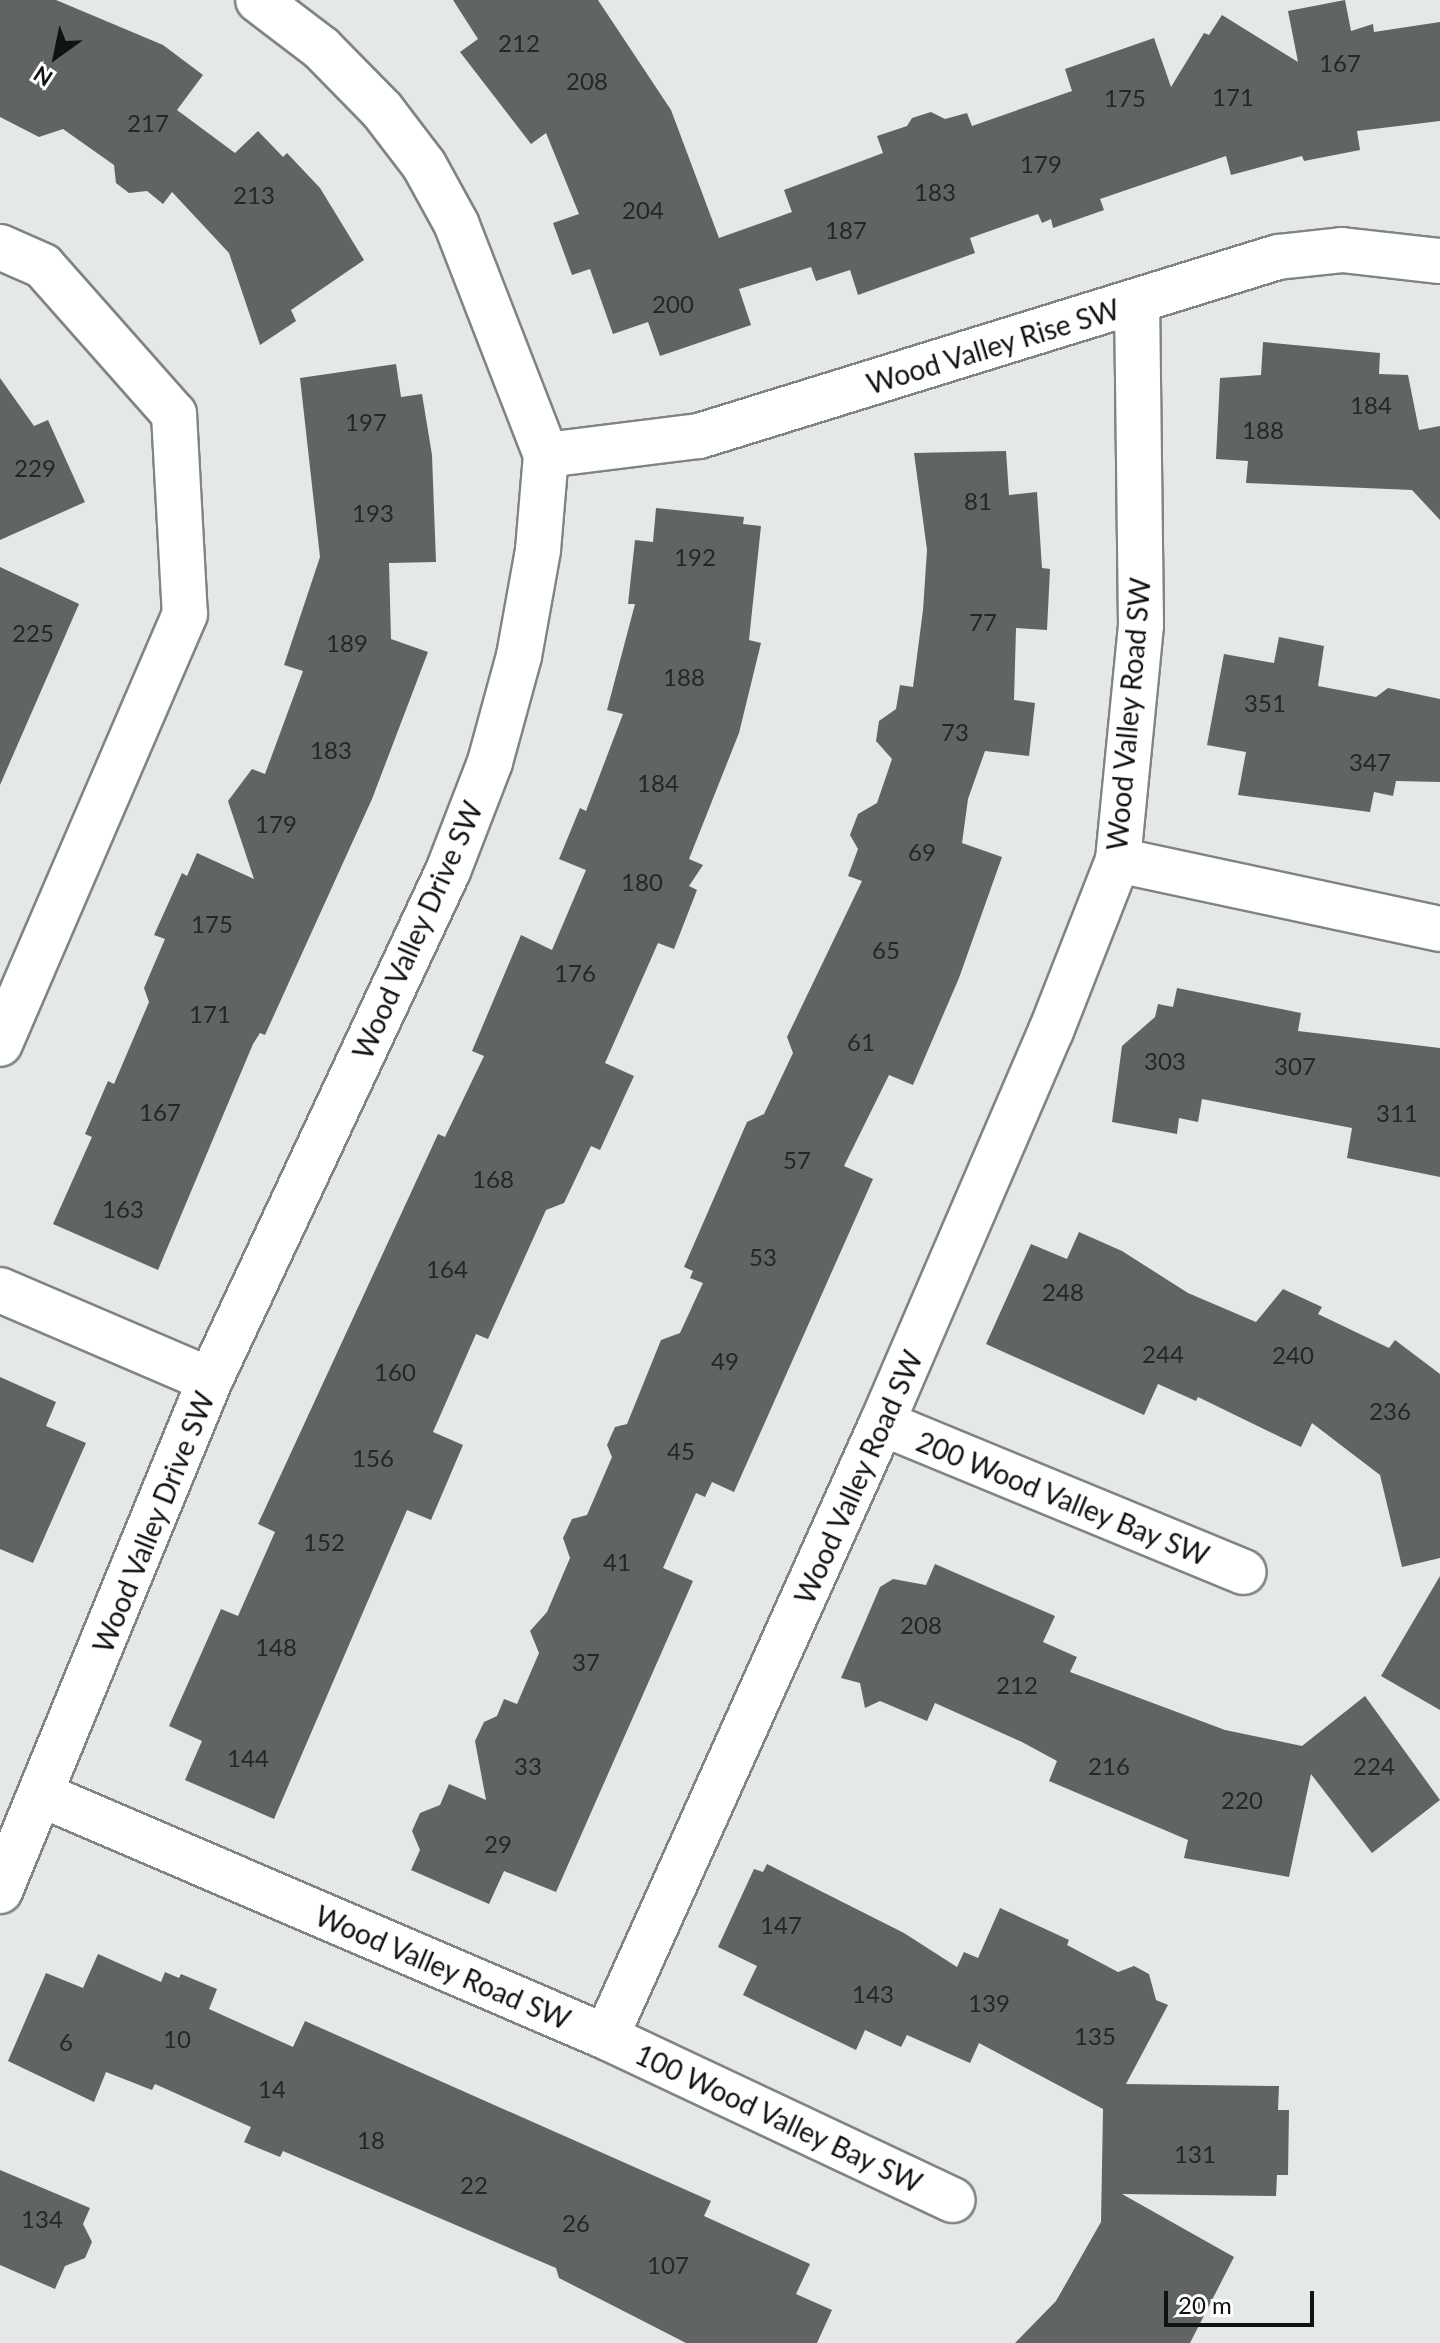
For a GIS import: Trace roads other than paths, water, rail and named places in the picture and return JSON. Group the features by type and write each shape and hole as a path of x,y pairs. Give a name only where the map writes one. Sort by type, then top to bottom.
{"street":[{"name":"Wood Valley Drive SW","path":"0,1891 210,1380 448,871 490,762 522,641 538,550 546,455 457,225 424,165 382,110 321,48 258,0"},
{"path":"0,247 43,266 174,414 185,614 0,1044"},
{"name":"Wood Valley Rise SW","path":"546,455 699,436 1137,302 1250,264 1307,252 1376,252 1440,261"},
{"name":"Wood Valley Road SW","path":"42,1795 606,2037 882,1423 1051,1031 1118,860 1141,625 1137,302"},
{"path":"1118,860 1440,929"},
{"path":"0,1290 210,1380"},
{"name":"200 Wood Valley Bay SW","path":"882,1423 1244,1572"},
{"name":"100 Wood Valley Bay SW","path":"606,2037 953,2200"}]}
